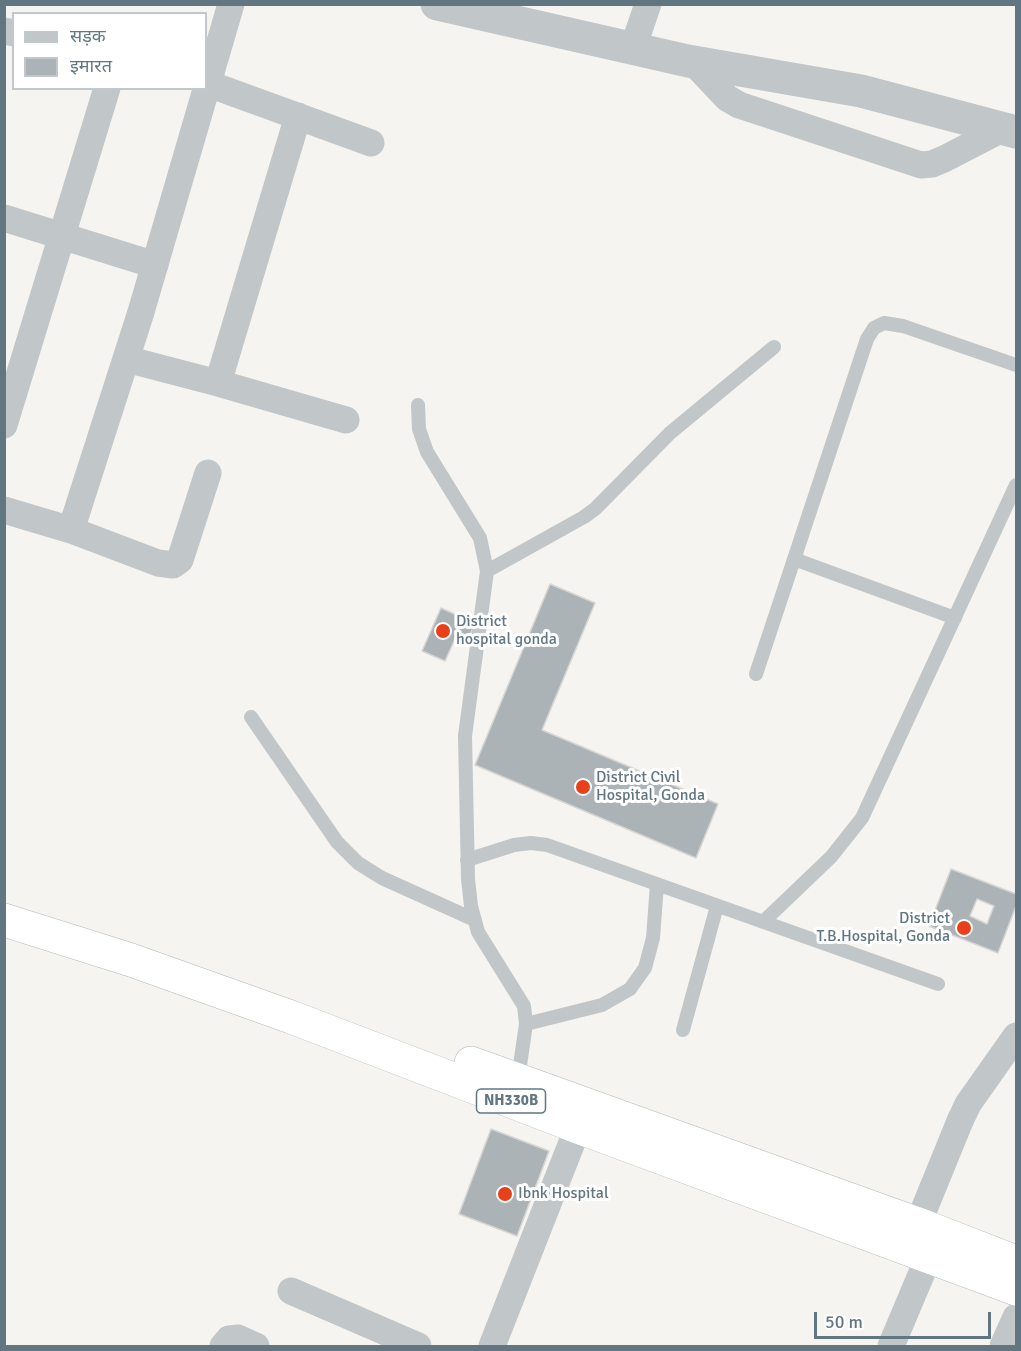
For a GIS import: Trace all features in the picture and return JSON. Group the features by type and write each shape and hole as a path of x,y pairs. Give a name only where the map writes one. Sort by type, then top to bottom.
{"highway":[{"name":"NH330B","path":"4,901 107,934 518,1079 1017,1262"},
{"name":"NH330B","path":"4,920 131,960 291,1017 578,1127 1017,1289"}],"street":[{"path":"231,4 207,83 371,143"},
{"path":"437,4 515,14 694,63 861,91 1010,130"},
{"path":"633,48 648,4"},
{"path":"694,63 727,98 739,105 921,165 932,164 1010,130"},
{"path":"4,425 106,90"},
{"path":"71,530 155,265 205,90"},
{"path":"218,383 298,116"},
{"path":"4,218 155,265"},
{"path":"126,359 346,420"},
{"path":"4,510 71,530 158,563 173,565 180,560 208,473"},
{"path":"918,1224 960,1121 969,1104 1017,1036"},
{"path":"492,1347 578,1127"},
{"path":"891,1347 929,1256"},
{"path":"291,1291 418,1347"},
{"path":"1003,1347 1017,1317"},
{"path":"223,1347 229,1339 238,1338 256,1347"}],"lane":[{"path":"756,674 867,339 874,328 884,323 903,326 1017,365"},
{"path":"488,571 595,509 670,433 774,347"},
{"path":"418,405 419,429 427,452 480,538 488,571 465,736 467,860 470,897 478,932 524,1006 526,1023 518,1079"},
{"path":"763,922 831,857 862,818 1017,485"},
{"path":"794,559 955,618"},
{"path":"251,717 337,842 358,863 382,878 475,920"},
{"path":"467,860 514,845 531,843 547,845 938,984"},
{"path":"526,1023 602,1005 630,988 645,968 653,938 657,884"},
{"path":"683,1030 717,906"}],"building":[{"path":"550,584 595,603 542,730 718,804 696,858 475,765"},
{"path":"441,608 475,623 466,644 455,639 445,661 422,651"},
{"path":"951,869 1016,894 1016,906 998,953 929,926","holes":["977,899 994,906 987,924 970,916"]},
{"path":"491,1129 549,1151 517,1236 459,1214"}],"place":[{"name":"District hospital gonda","path":"443,631"},
{"name":"District Civil Hospital, Gonda","path":"583,787"},
{"name":"District T.B.Hospital, Gonda","path":"964,928"},
{"name":"Ibnk Hospital","path":"505,1194"}]}
